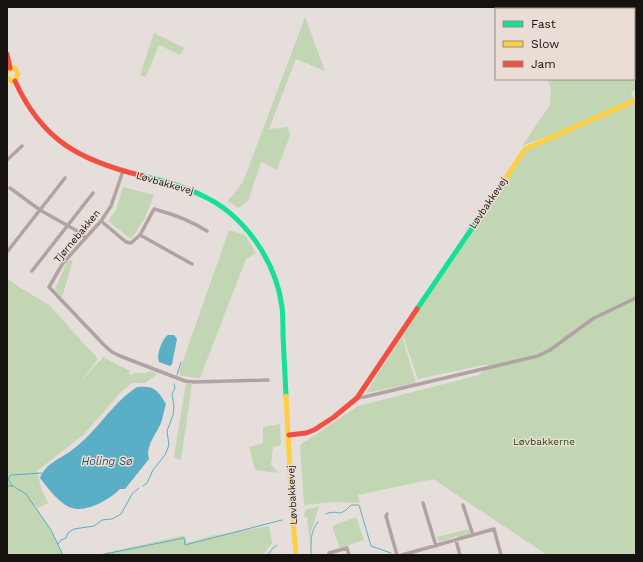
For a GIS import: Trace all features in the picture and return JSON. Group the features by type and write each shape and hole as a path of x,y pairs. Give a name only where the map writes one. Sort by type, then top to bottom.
{"street":[{"path":"7,54 9,70"},
{"name":"Løvbakkevej","path":"9,70 15,69 19,72 15,81 23,99 55,139 77,154 91,160 123,171 183,187 213,200 236,218 254,237 262,250 274,275 282,307 296,555"},
{"path":"7,78 15,81"},
{"name":"Løvbakkevej","path":"289,435 304,433 314,429 350,405 357,398 525,149 636,100"},
{"path":"7,160 22,146"},
{"name":"Tjørnebakken","path":"123,171 111,206 101,221 63,263 48,287 104,345 112,352 120,356 185,381 268,380"},
{"path":"7,252 65,178"},
{"path":"10,188 40,210 79,232 86,238"},
{"path":"32,271 93,193"},
{"path":"101,221 128,243 133,242 140,235 154,208 175,214 193,222 207,231"},
{"path":"140,235 192,264"},
{"name":"Løvbakkevej","path":"357,398 538,356 550,350 594,318 636,298"},
{"path":"423,503 436,546"},
{"path":"463,505 473,535"},
{"path":"387,514 386,516 397,555"},
{"path":"402,555 494,529 501,555"},
{"path":"456,540 460,555"},
{"path":"329,553 347,548 349,555"},
{"path":"423,549 425,555"}],"green space":[{"name":"Løvbakkerne","path":"636,7 636,90 631,92 634,100 636,99 636,555 547,555 433,479 358,495 360,503 334,502 304,505 300,445 358,406 479,375 490,365 483,365 418,379 402,333 525,152 553,134 522,146 550,105 551,89 548,80 635,80 635,8 568,8"},
{"path":"305,17 325,71 296,59 269,129 288,127 290,136 277,170 261,162 248,201 238,208 228,201 243,182"},
{"path":"154,33 184,48 180,55 159,45 146,77 140,75"},
{"path":"123,187 154,195 145,218 132,238 108,221 116,210"},
{"path":"229,230 245,235 256,253 246,259 200,378 181,376 179,372"},
{"path":"73,260 62,297 55,290 67,261"},
{"path":"7,278 49,305 98,359 80,382 103,357 130,371 129,374 132,375 135,373 146,373 150,371 157,374 145,383 132,383 120,393 83,435 37,471 41,488 48,503 38,508 31,500 51,530 63,555 7,555"},
{"path":"402,336 416,383 366,393"},
{"path":"186,383 192,384 181,460 175,458 174,456"},
{"path":"280,424 281,445 273,447 271,465 279,473 255,470 249,447 263,443 263,427"},
{"path":"319,506 311,532 310,545 307,517 304,517 305,510"},
{"path":"356,517 364,540 340,548 332,526"},
{"path":"269,526 272,543 263,555 97,555 185,535 187,543 211,536"},
{"path":"469,529 470,534 458,538 457,536 439,542 437,537"}],"water":[{"path":"168,335 174,335 177,339 172,364 170,366 159,362 158,359 160,347"},
{"name":"Holing Sø","path":"137,387 151,388 160,395 166,404 161,423 148,450 149,459 125,489 120,489 96,505 82,509 69,507 53,494 40,478 42,473 49,465 81,443 119,401"}],"waterway":[{"path":"177,375 181,362"},
{"path":"143,486 147,483 153,470 165,455 169,445 167,431 173,415 174,406 172,394 175,388 174,384"},
{"path":"12,486 8,479 11,475 42,473"},
{"path":"7,486 13,486 26,494 51,530 63,555"},
{"path":"58,544 74,529 94,526 102,520 112,519 121,514 132,494 139,488"},
{"path":"326,514 333,512 340,513 351,505 359,505 371,546 391,553"},
{"path":"100,555 184,538 185,545 282,520"},
{"path":"311,555 312,533 318,522"},
{"path":"268,555 277,545"}],"traffic: fast":[{"path":"143,176 187,189 217,203 244,227 265,256 279,290 282,307 286,396"},
{"path":"417,309 502,184"}],"traffic: slow":[{"path":"7,71 15,68 18,74 15,81 7,78"},
{"path":"502,184 525,149 636,100"},
{"path":"286,396 296,555"}],"traffic: jam":[{"path":"7,54 10,68"},
{"path":"15,81 26,102 38,119 51,133 66,145 82,155 101,163 143,176"},
{"path":"289,435 306,433 314,430 334,417 357,398 417,309"}]}
